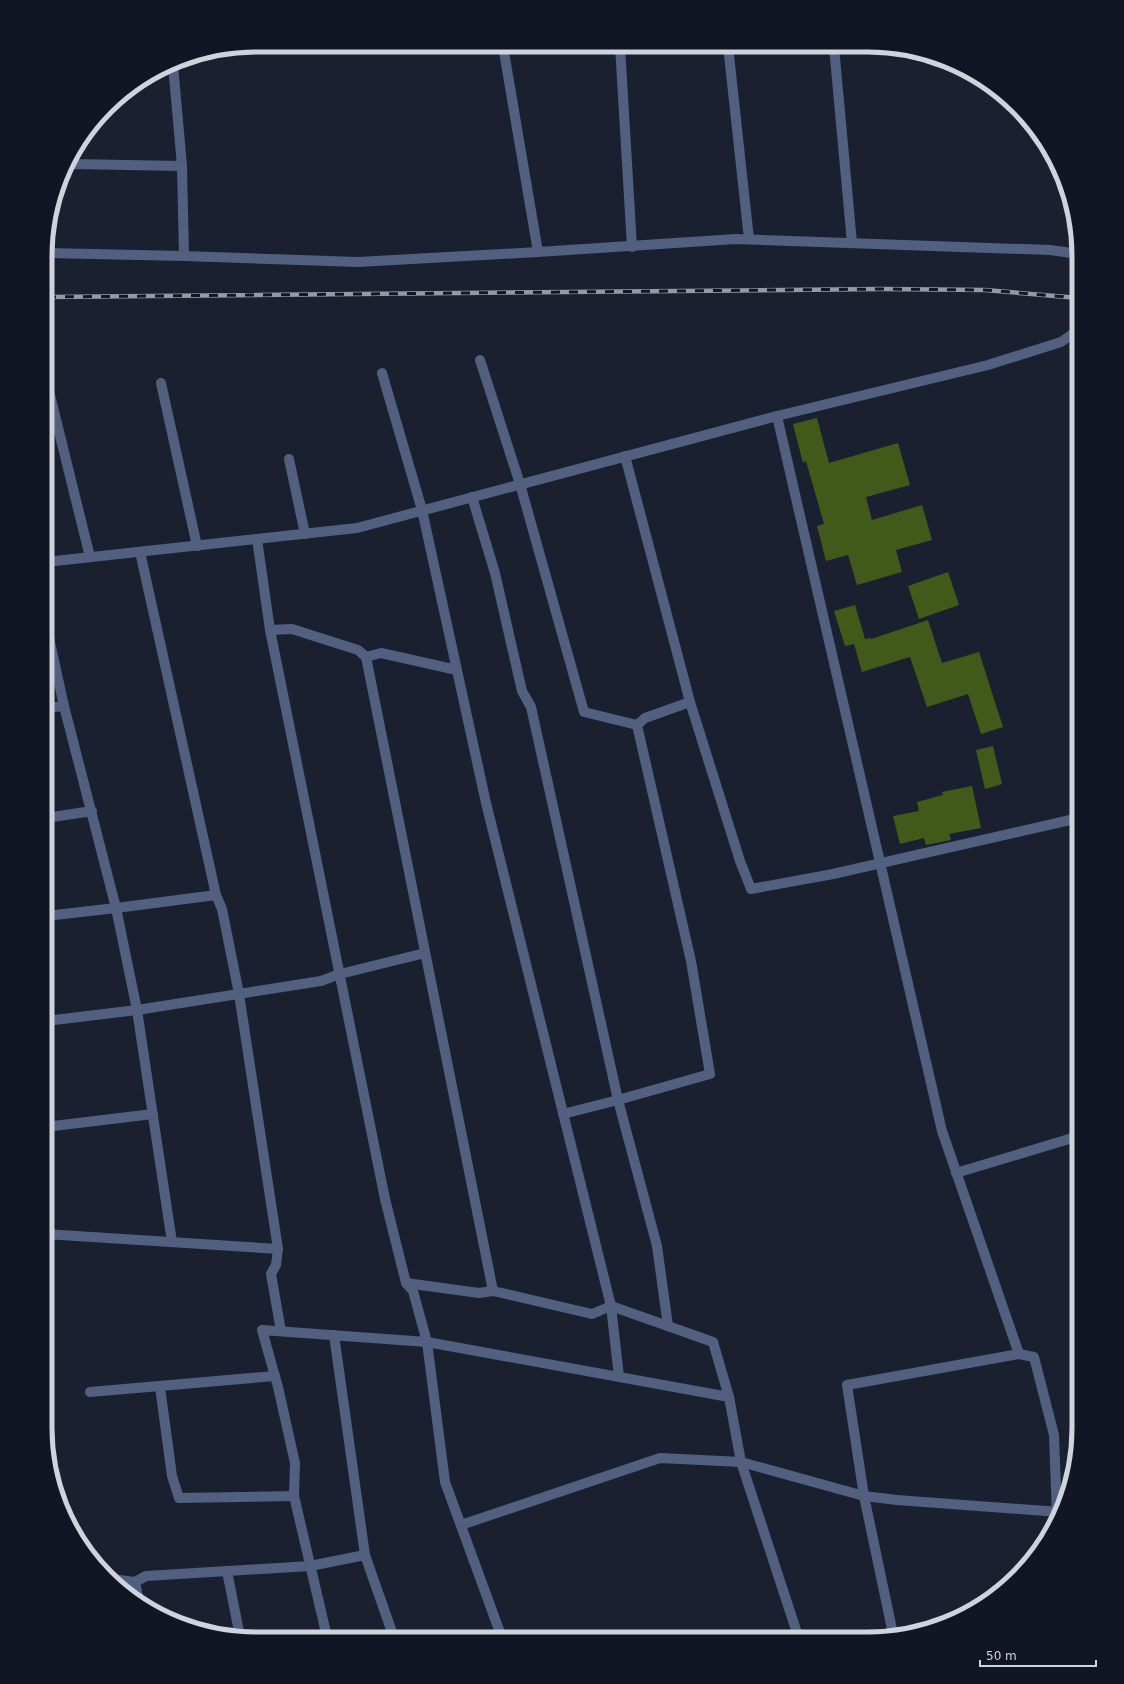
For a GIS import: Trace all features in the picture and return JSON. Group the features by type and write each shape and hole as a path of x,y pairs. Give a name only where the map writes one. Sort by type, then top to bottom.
{"street":[{"path":"503,52 538,252"},
{"path":"620,52 632,247"},
{"path":"729,52 749,239"},
{"path":"834,52 852,243"},
{"path":"173,70 182,166 184,256"},
{"path":"74,164 182,166"},
{"path":"52,253 358,262 632,247 736,239 1050,250 1072,253"},
{"path":"52,561 358,528 777,416 988,365 1072,337"},
{"path":"480,360 520,484 584,712 637,725"},
{"path":"382,373 422,510 486,803 611,1306 619,1377"},
{"path":"161,383 197,546"},
{"path":"52,403 90,557"},
{"path":"777,416 942,1131 1019,1354"},
{"path":"625,456 690,702 740,861 750,888 772,887 1072,820"},
{"path":"289,459 305,534"},
{"path":"472,497 495,573 522,691 531,707 618,1100 657,1246 668,1326"},
{"path":"257,539 270,630 385,1199 406,1283 413,1291 427,1342 445,1482 500,1632"},
{"path":"140,552 216,895 222,909 239,994 278,1249 276,1265 271,1274 281,1331"},
{"path":"270,630 292,629 358,650 366,657 493,1291"},
{"path":"52,651 64,706 116,908 137,1010 154,1114 172,1242"},
{"path":"366,657 381,653 457,670"},
{"path":"637,725 646,718 690,702"},
{"path":"52,707 64,706"},
{"path":"563,1114 710,1074 691,961 637,725"},
{"path":"52,817 92,811"},
{"path":"52,915 216,895"},
{"path":"52,1020 137,1010 321,981 340,974 425,953"},
{"path":"52,1126 154,1114"},
{"path":"956,1172 1072,1138"},
{"path":"52,1234 278,1249"},
{"path":"406,1283 479,1293 493,1291 592,1314 611,1306 713,1342 729,1397 741,1462 796,1632"},
{"path":"326,1632 294,1496 295,1462 275,1376 262,1330 427,1342 729,1397"},
{"path":"334,1335 365,1555 392,1632"},
{"path":"892,1630 864,1496 847,1385 1019,1354 1034,1357 1054,1435 1057,1502"},
{"path":"90,1392 275,1376"},
{"path":"160,1387 172,1476 179,1498 294,1496"},
{"path":"461,1525 660,1458 741,1462 864,1496 1053,1513"},
{"path":"120,1580 135,1582 146,1576 310,1566 365,1555"},
{"path":"227,1572 239,1631"},
{"path":"135,1582 137,1594"}],"building":[{"path":"817,418 829,463 898,443 910,485 866,497 872,520 922,505 932,540 896,550 902,572 857,585 848,555 826,561 817,526 824,524 806,461 803,463 793,424"},
{"path":"948,572 959,605 919,619 908,586"},
{"path":"855,605 865,639 871,639 928,620 942,663 979,652 1003,727 981,734 968,694 927,707 910,657 862,672 854,644 845,646 834,611"},
{"path":"993,746 1002,784 985,789 976,750"},
{"path":"972,786 981,828 949,834 951,840 926,845 924,838 900,844 893,816 919,811 917,802 943,795 942,792"}],"railway":[{"path":"52,297 882,289 985,290 1072,297"}]}
